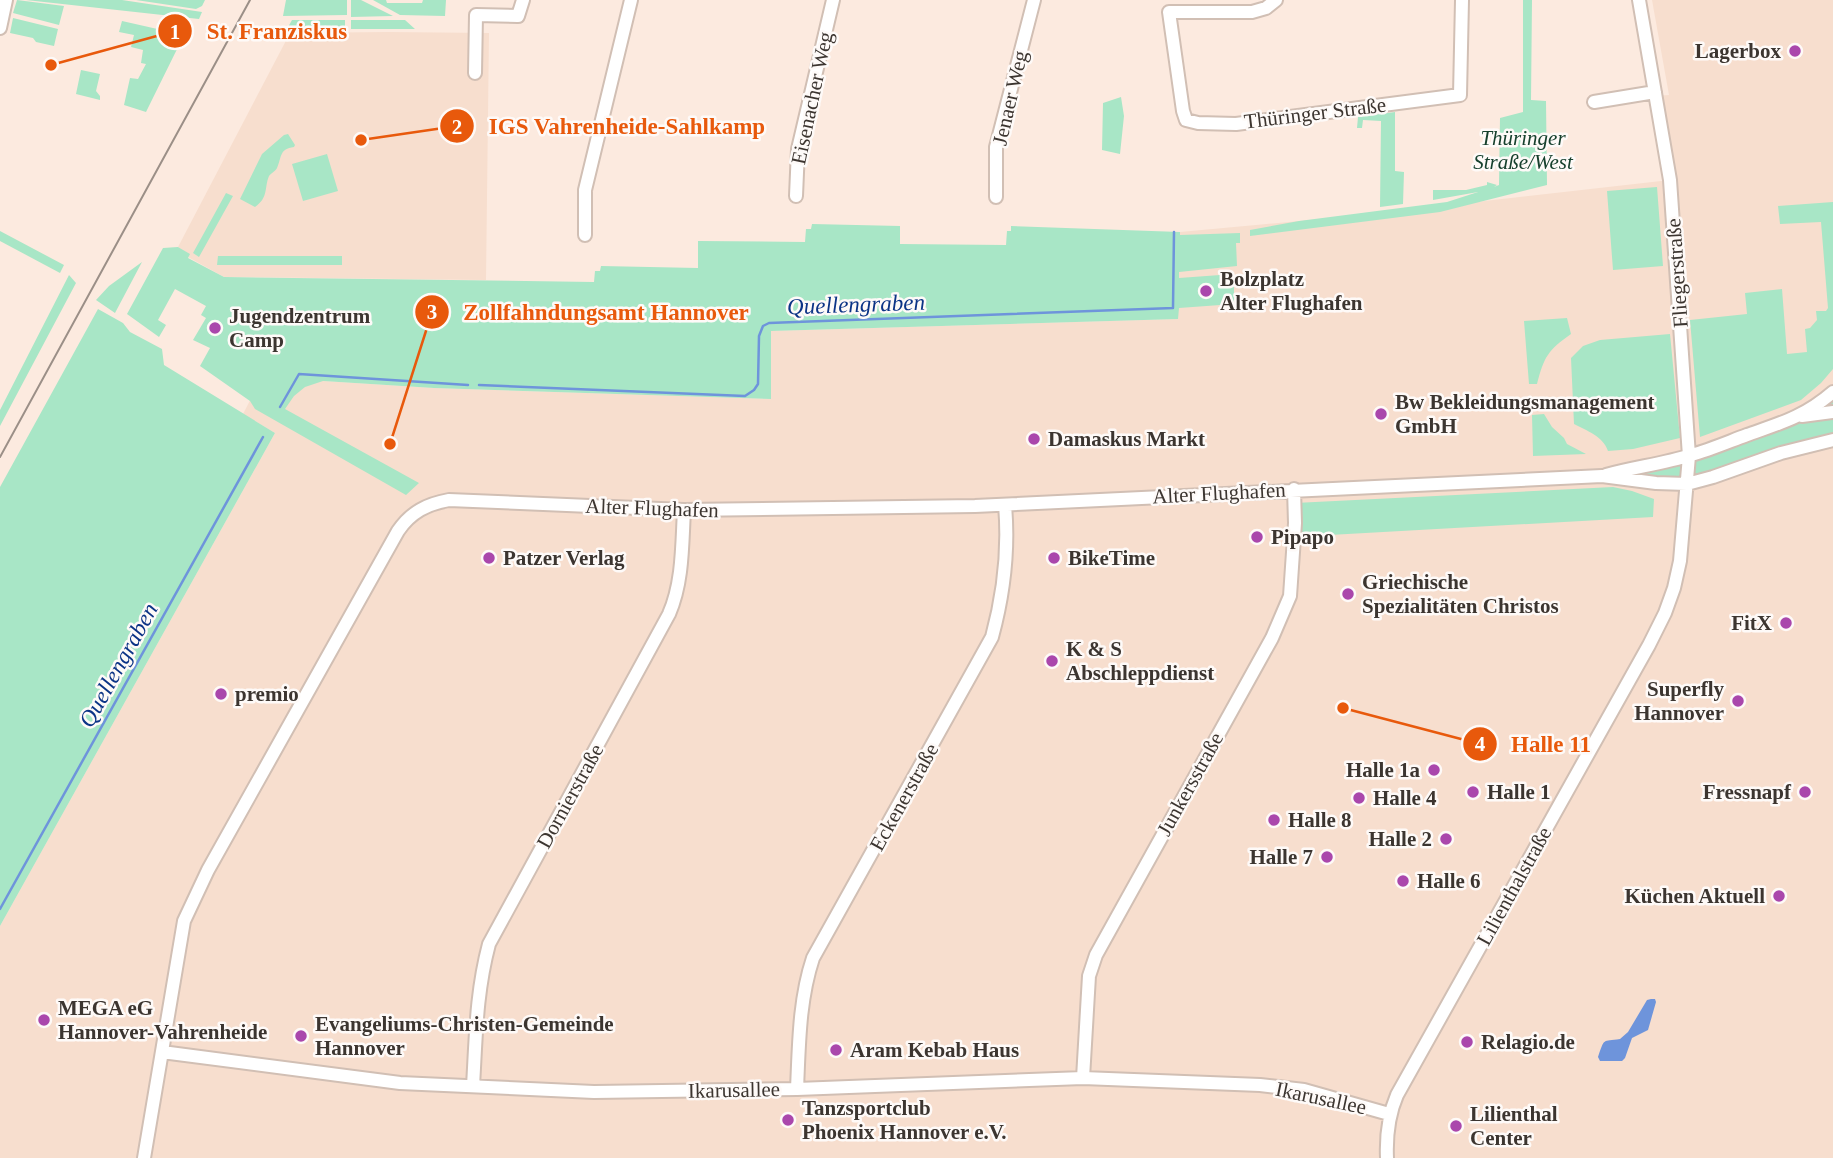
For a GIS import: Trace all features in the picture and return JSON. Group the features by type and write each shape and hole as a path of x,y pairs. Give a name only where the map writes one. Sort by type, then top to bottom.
{"street":[{"path":"0,28 6,0"},
{"path":"475,73 476,15 518,16 523,0"},
{"path":"585,235 585,190 631,0"},
{"name":"Eisenacher Weg","path":"796,196 798,149 833,0"},
{"name":"Jenaer Weg","path":"996,197 996,147 1034,0"},
{"name":"Thüringer Straße","path":"1276,0 1266,8 1252,12 1168,6 1186,120 1236,124 1460,95 1461,0"},
{"name":"Fliegerstraße","path":"1639,0 1670,180 1689,456"},
{"path":"1594,103 1655,92"},
{"name":"Alter Flughafen","path":"1602,476 1689,456 1798,417 1833,392"},
{"name":"Alter Flughafen","path":"1798,417 1833,412"},
{"name":"Alter Flughafen","path":"144,1158 184,921 197,892 404,522 420,509 433,503 449,500 684,510 1005,505 1602,476 1687,484 1781,453 1833,440"},
{"name":"Lilienthalstraße","path":"1387,1158 1389,1114 1405,1081 1665,613 1680,561 1689,456"},
{"name":"Junkersstraße","path":"1083,1077 1089,976 1096,955 1272,638 1290,596 1296,523 1294,489"},
{"name":"Eckenerstraße","path":"797,1089 803,998 813,958 992,637 1002,598 1007,549 1005,505"},
{"name":"Dornierstraße","path":"473,1086 478,998 489,944 674,604 680,577 684,510"},
{"name":"Ikarusallee","path":"162,1052 395,1083 594,1091 797,1089 1083,1077 1260,1085 1304,1090 1389,1114"}],"shaded area":[{"path":"1652,0 1833,0 1833,1158 0,1158 0,926 275,433 243,414 268,366 323,381 434,388 770,399 771,331 1177,319 1180,232 1353,216 1670,180 1655,96 1669,95"},
{"path":"290,33 489,33 486,280 224,277 188,257 189,254 178,247"}],"green space":[{"path":"17,0 64,6 59,25 13,13"},
{"path":"26,0 122,0 202,12 199,19"},
{"path":"136,0 205,0 202,6 196,9"},
{"path":"286,0 347,0 347,15 283,16"},
{"path":"351,0 361,0 393,16 351,17"},
{"path":"373,0 386,0 387,3 422,3 423,0 446,0 445,16 400,15"},
{"name":"Thüringer Straße/West","path":"1523,0 1532,0 1531,100 1546,101 1547,185 1440,212 1250,236 1250,230 1447,202 1478,192 1433,200 1433,190 1466,190 1487,185 1487,182 1497,185 1494,187 1499,185 1500,118 1523,112"},
{"path":"13,18 58,29 54,46 10,33"},
{"path":"292,20 345,20 345,29 287,29"},
{"path":"351,20 405,20 415,29 351,29"},
{"path":"122,21 184,35 146,112 124,105 130,78 138,79 146,64 141,63 143,50 131,47 134,35 119,32"},
{"path":"81,70 100,74 96,91 100,100 76,94"},
{"path":"1121,97 1124,116 1120,154 1102,150 1103,103"},
{"path":"1395,112 1395,171 1404,172 1403,204 1380,207 1381,121 1363,120 1362,128 1357,128 1358,117"},
{"path":"288,134 295,145 282,154 276,169 269,176 262,200 255,207 240,199 262,154"},
{"path":"327,154 338,191 303,201 292,164"},
{"path":"1657,187 1663,266 1613,270 1607,191"},
{"path":"226,193 233,196 199,257 193,253"},
{"path":"1833,202 1833,369 1801,400 1700,437 1690,320 1747,314 1745,293 1782,289 1787,354 1807,352 1805,329 1810,328 1817,320 1816,311 1826,311 1828,308 1821,222 1780,224 1778,206"},
{"path":"812,224 900,226 900,244 1006,245 1007,231 1011,231 1011,226 1180,232 1180,235 1240,233 1240,243 1236,243 1237,266 1179,272 1179,278 1234,274 1234,304 1179,308 1178,319 771,331 771,399 434,388 323,381 305,387 294,396 285,409 419,483 406,495 255,409 250,401 200,366 210,348 193,340 206,318 201,315 206,306 175,289 158,320 166,325 159,337 127,314 163,248 178,247 190,254 188,258 224,277 594,282 595,271 600,271 601,266 698,268 698,241 805,242 806,229 811,229"},
{"path":"0,231 64,265 60,273 0,241"},
{"path":"218,256 342,256 342,265 217,265"},
{"path":"142,262 115,313 96,300 109,286"},
{"path":"69,275 76,283 0,426 0,410"},
{"path":"98,309 123,323 130,332 162,349 164,365 275,433 0,926 0,487"},
{"path":"1567,318 1571,334 1548,355 1537,384 1529,384 1524,321"},
{"path":"1670,334 1680,438 1633,449 1608,451 1598,438 1574,424 1571,358 1583,346 1600,340"},
{"path":"1833,392 1833,440 1713,477 1621,479 1764,429"},
{"path":"1544,414 1567,444 1586,454 1533,456 1532,415"},
{"path":"1613,487 1654,499 1653,517 1294,537 1295,503"}],"water":[{"path":"1655,999 1648,1030 1632,1038 1625,1058 1622,1061 1600,1061 1598,1057 1603,1043 1620,1039 1628,1032 1647,1000"}],"waterway":[{"name":"Quellengraben","path":"479,385 745,396 758,384 759,336 763,326 769,323 1173,308 1174,232"},
{"name":"Quellengraben","path":"280,407 299,374 468,385"},
{"name":"Quellengraben","path":"0,909 263,437"}],"tram line":[{"path":"0,457 250,0"}],"place":[{"name":"Lagerbox","path":"1795,51"},
{"name":"St. Franziskus","path":"51,65"},
{"name":"IGS Vahrenheide-Sahlkamp","path":"361,140"},
{"name":"Bolzplatz Alter Flughafen","path":"1206,291"},
{"name":"Jugendzentrum Camp","path":"215,328"},
{"name":"Bw Bekleidungsmanagement GmbH","path":"1381,414"},
{"name":"Damaskus Markt","path":"1034,439"},
{"name":"Zollfahndungsamt Hannover","path":"390,444"},
{"name":"Pipapo","path":"1257,537"},
{"name":"Patzer Verlag","path":"489,558"},
{"name":"BikeTime","path":"1054,558"},
{"name":"Griechische Spezialitäten Christos","path":"1348,594"},
{"name":"FitX","path":"1786,623"},
{"name":"K & S Abschleppdienst","path":"1052,661"},
{"name":"premio","path":"221,694"},
{"name":"Superfly Hannover","path":"1738,701"},
{"name":"Halle 11","path":"1343,708"},
{"name":"Halle 1a","path":"1434,770"},
{"name":"Halle 1","path":"1473,792"},
{"name":"Fressnapf","path":"1805,792"},
{"name":"Halle 4","path":"1359,798"},
{"name":"Halle 8","path":"1274,820"},
{"name":"Halle 2","path":"1446,839"},
{"name":"Halle 7","path":"1327,857"},
{"name":"Halle 6","path":"1403,881"},
{"name":"Küchen Aktuell","path":"1779,896"},
{"name":"MEGA eG Hannover-Vahrenheide","path":"44,1020"},
{"name":"Evangeliums-Christen-Gemeinde Hannover","path":"301,1036"},
{"name":"Relagio.de","path":"1467,1042"},
{"name":"Aram Kebab Haus","path":"836,1050"},
{"name":"Tanzsportclub Phoenix Hannover e.V.","path":"788,1120"},
{"name":"Lilienthal Center","path":"1456,1126"}]}
